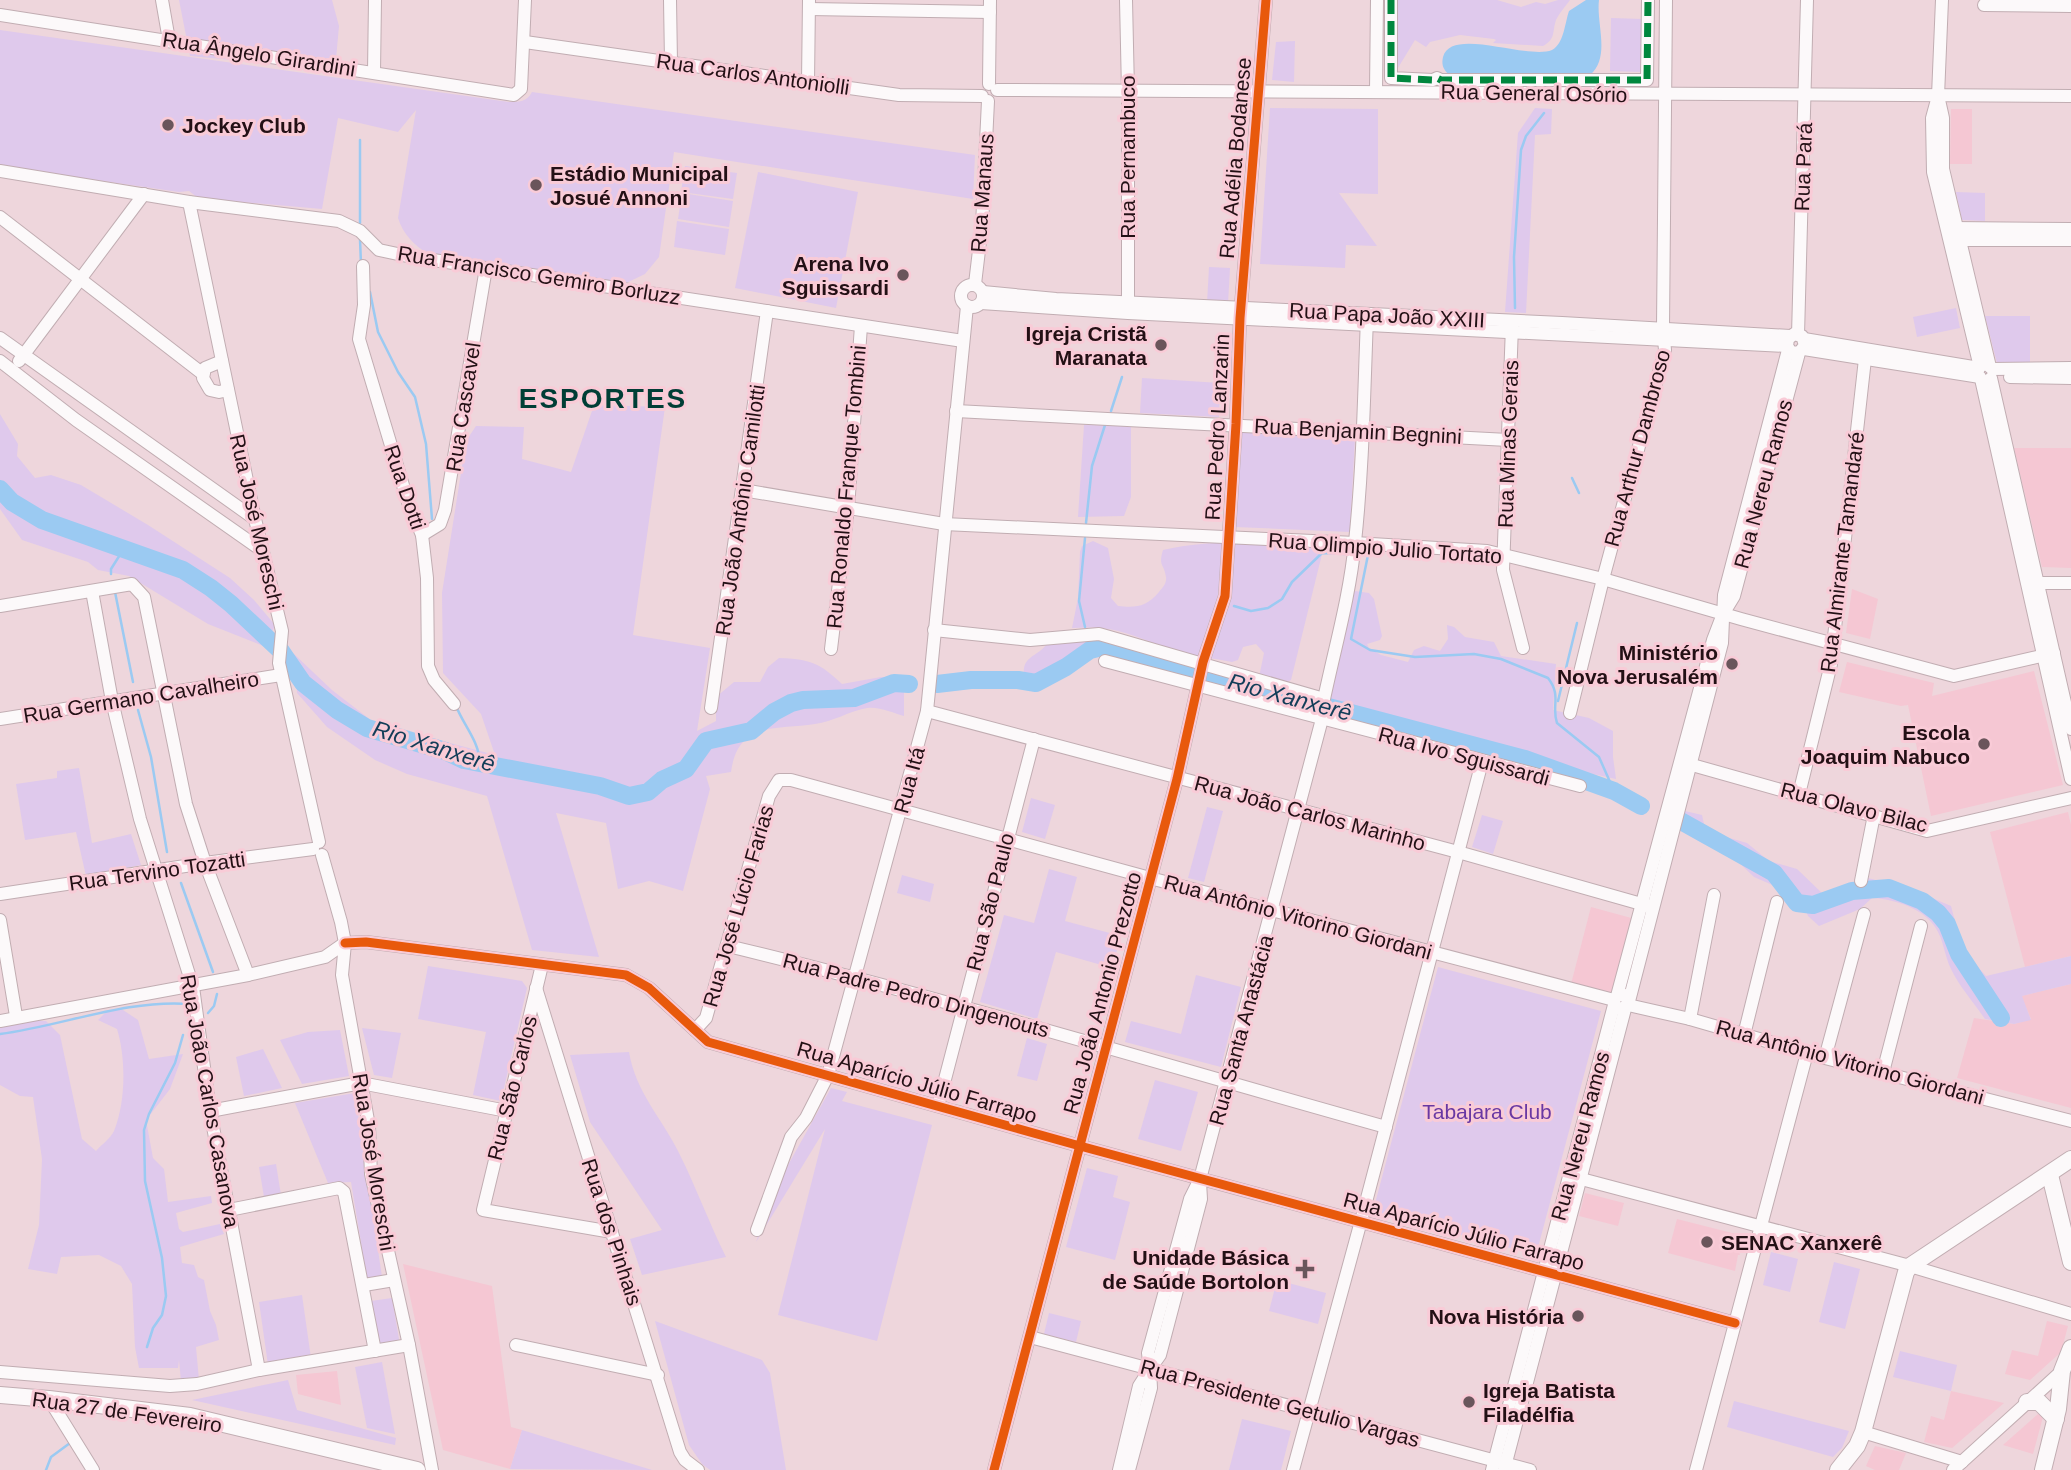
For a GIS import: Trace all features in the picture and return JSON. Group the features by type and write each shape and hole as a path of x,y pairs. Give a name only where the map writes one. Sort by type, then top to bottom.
{"main road":[{"path":"1838,1470 1857,1446 1863,1432 1906,1272 1910,1266 2071,1159"},
{"path":"2050,1175 2071,1262"},
{"path":"2043,1470 2071,1348"},
{"name":"Rua 27 de Fevereiro","path":"0,1395 190,1416 417,1470"},
{"path":"2027,1402 2039,1402 2057,1414"}],"street":[{"path":"162,0 169,40"},
{"path":"374,0 374,72"},
{"path":"525,0 525,42"},
{"path":"670,0 671,62"},
{"name":"Rua Pernambuco","path":"1126,0 1128,308"},
{"name":"Rua Adélia Bodanese","path":"1240,313 1266,0"},
{"path":"1377,0 1377,91"},
{"path":"1391,0 1391,78 1433,80 1647,80 1648,0"},
{"name":"Rua Arthur Dambroso","path":"1570,713 1665,350 1666,0"},
{"name":"Rua Pará","path":"1796,344 1807,0"},
{"path":"1942,0 1938,96 1943,118 1938,171 1978,334 2017,517 2066,723 2071,779"},
{"path":"807,82 809,5 990,6 993,87 996,98 985,98"},
{"path":"1984,5 2071,6"},
{"name":"Rua Ângelo Girardini","path":"0,15 518,93 521,89 525,42"},
{"name":"Rua Carlos Antoniolli","path":"525,42 899,95 985,98"},
{"name":"Rua General Osório","path":"993,87 1128,91 2071,96"},
{"name":"Rua Manaus","path":"979,293 985,98"},
{"name":"Rua Francisco Gemiro Borluzz","path":"0,171 189,202 339,221 360,231 379,250 963,341"},
{"path":"12,370 144,194"},
{"name":"Rua José Moreschi","path":"189,202 255,519 282,631 278,658 281,675 318,849 341,922 345,943 342,975 369,1126 371,1174 409,1345 432,1470"},
{"path":"0,216 203,374"},
{"path":"1953,234 2071,229"},
{"path":"1953,234 2071,240"},
{"name":"Rua Dotti","path":"363,267 363,314 359,339 408,502 422,535 427,578 428,666 434,680 454,704"},
{"name":"Rua Cascavel","path":"422,535 440,524 445,510 486,268"},
{"name":"Rua Manaus","path":"967,306 962,301 961,293 967,285 979,293"},
{"name":"Rua Papa João XXIII","path":"967,306 975,307 979,293 1056,303 1128,308 1727,337 1796,344 1986,373 2052,373 2071,368"},
{"name":"Rua Itá","path":"757,1230 791,1137 806,1118 828,1075 928,711 967,306"},
{"name":"Rua João Antônio Camilotti","path":"711,709 767,311"},
{"name":"Rua Pedro Lanzarin","path":"1200,675 1225,596 1240,313"},
{"path":"1355,543 1364,431 1367,320"},
{"name":"Rua Ronaldo Franque Tombini","path":"831,649 848,508 861,326"},
{"name":"Rua Minas Gerais","path":"1512,326 1503,570 1523,648"},
{"path":"0,338 255,519"},
{"name":"Rua Nereu Ramos","path":"1499,1466 1708,678 1722,643 1723,614 1734,596 1739,555 1796,344"},
{"name":"Rua Almirante Tamandaré","path":"1799,794 1831,664 1865,354"},
{"path":"0,361 76,420 262,551"},
{"path":"222,361 209,365 203,374 204,382 210,390 228,390"},
{"name":"Rua Papa João XXIII","path":"2052,373 2071,378"},
{"name":"Rua Benjamin Begnini","path":"956,411 1508,440"},
{"name":"Rua Olimpio Julio Tortato","path":"743,490 944,524 1487,551 1603,579 1954,676 2048,654"},
{"name":"Rua Ivo Sguissardi","path":"1105,662 1277,687 1324,699 1349,587 1355,543"},
{"path":"2032,583 2071,583"},
{"path":"0,606 132,584 145,597 186,804 205,863 248,975"},
{"name":"Rua João Carlos Casanova","path":"92,591 113,701 140,819 193,987 210,1111 259,1370"},
{"name":"Rua Ivo Sguissardi","path":"934,630 1030,640 1099,634 1200,675 1322,719 1580,786"},
{"name":"Rua Germano Cavalheiro","path":"0,719 281,675"},
{"name":"Rua João Antonio Prezotto","path":"994,1470 1177,779 1200,675"},
{"name":"Rua João Carlos Marinho","path":"928,711 1458,852 1647,906"},
{"name":"Rua Santa Anastácia","path":"1119,1470 1128,1452 1137,1418 1139,1386 1150,1369 1148,1353 1164,1316 1186,1234 1190,1199 1200,1179 1322,719"},
{"name":"Rua São Paulo","path":"938,1106 1034,738"},
{"path":"1293,1470 1482,762"},
{"name":"Rua Olavo Bilac","path":"1685,763 1927,831 2071,799"},
{"name":"Rua Antônio Vitorino Giordani","path":"779,780 791,780 1273,911 2071,1121"},
{"name":"Rua José Lúcio Farias","path":"695,1030 706,1018 769,796 779,780"},
{"path":"1861,881 1874,815"},
{"name":"Rua Tervino Tozatti","path":"0,894 318,849"},
{"path":"1690,1019 1714,895"},
{"path":"1744,1035 1777,902"},
{"path":"1825,1058 1864,914"},
{"path":"0,920 16,1016"},
{"path":"1883,1072 1921,926"},
{"name":"Rua Aparício Júlio Farrapo","path":"345,943 366,942 626,975 649,988 708,1042 1200,1179 1735,1323"},
{"path":"0,1021 248,975 326,957 345,943"},
{"name":"Rua Padre Pedro Dingenouts","path":"728,946 854,976 1386,1128"},
{"name":"Rua São Carlos","path":"542,965 483,1210 612,1232"},
{"name":"Rua dos Pinhais","path":"536,988 680,1452 685,1460 698,1470"},
{"path":"1696,1470 1807,1053"},
{"path":"210,1111 361,1083 507,1111"},
{"path":"1575,1178 1910,1266 2071,1314"},
{"path":"229,1210 339,1188 344,1192 375,1351"},
{"path":"364,1285 394,1280"},
{"name":"Rua Presidente Getulio Vargas","path":"1030,1337 1308,1411 1499,1466 1530,1470"},
{"path":"0,1372 170,1386 197,1384 259,1370 409,1345"},
{"path":"516,1345 658,1375"},
{"path":"1863,1432 1958,1466 2027,1402 2068,1370"},
{"path":"0,1402 21,1403 20,1397"},
{"path":"49,1399 93,1470"},
{"name":"Rua Santa Anastácia","path":"1128,1452 1129,1470"}],"shaded area":[{"path":"1951,109 1972,109 1972,164 1950,164"},
{"path":"2014,448 2071,448 2071,568 2042,567"},
{"path":"1852,589 1878,599 1870,639 1846,633"},
{"name":"Escola Joaquim Nabuco","path":"1847,662 1934,683 1932,696 2034,671 2063,785 1931,816 1908,705 1901,706 1839,692"},
{"path":"2068,812 2071,825 2071,956 2025,967 1990,832"},
{"path":"1591,907 1635,919 1615,995 1571,984"},
{"path":"2071,984 2071,1108 1957,1078 1974,1018 2014,1024 2031,1019 2021,996"},
{"path":"1585,1193 1624,1203 1618,1226 1579,1216"},
{"name":"SENAC Xanxerê","path":"1677,1219 1744,1236 1735,1271 1668,1253"},
{"path":"403,1264 492,1286 511,1427 522,1430 510,1469 443,1450"},
{"path":"2047,1321 2068,1326 2061,1352 2030,1380 2005,1374 2012,1350 2038,1356"},
{"path":"337,1371 341,1405 298,1394 296,1375"},
{"path":"1951,1391 2004,1403 1952,1448 1924,1442 1931,1416 1944,1420"},
{"path":"2038,1414 2043,1417 2033,1454 2003,1445"},
{"path":"1875,1446 1906,1453 1899,1470 1875,1470 1866,1466"}],"green space":[{"path":"179,0 332,0 339,26 335,70 190,56"},
{"path":"1394,0 1497,0 1521,7 1536,2 1545,4 1570,0 1556,20 1552,38 1543,46 1493,43 1496,40 1460,35 1430,42 1426,47 1415,40 1393,76"},
{"path":"1611,18 1643,19 1642,72 1610,71"},
{"name":"Jockey Club","path":"0,30 509,102 525,100 532,92 975,155 973,199 674,152 659,257 645,274 622,285 428,254 409,238 398,218 416,110 398,132 338,118 322,209 198,198 189,191 179,192 0,166"},
{"path":"1295,41 1294,82 1272,80 1276,42"},
{"path":"1270,108 1378,109 1378,194 1339,193 1377,246 1346,245 1345,268 1260,264"},
{"path":"1535,108 1552,109 1551,134 1535,135 1526,313 1505,312 1518,133"},
{"path":"685,166 737,173 733,199 681,192"},
{"path":"758,172 858,192 836,308 735,288"},
{"path":"1956,192 1985,193 1985,221 1962,220"},
{"path":"682,193 733,201 729,227 678,219"},
{"path":"677,221 729,229 725,255 674,247"},
{"path":"1209,267 1230,268 1228,304 1207,303"},
{"path":"1956,308 1960,328 1917,337 1913,317"},
{"path":"1985,316 2030,316 2030,362 1997,363"},
{"path":"1142,378 1220,383 1219,417 1140,413"},
{"path":"594,405 665,407 633,635 710,648 697,731 716,721 716,697 734,682 760,682 768,667 779,658 814,664 842,684 881,677 904,677 904,716 867,708 822,723 761,731 742,744 735,756 731,772 706,776 710,789 683,891 649,881 618,889 606,823 556,813 599,957 532,950 487,796 407,774 375,760 327,727 297,693 294,654 332,690 372,721 397,732 495,755 481,714 443,673 442,593 466,441 476,426 524,427 522,459 571,472"},
{"path":"0,414 18,444 17,456 35,478 51,475 81,485 230,578 254,600 275,625 266,647 208,624 129,576 98,570 88,562 22,540 0,509"},
{"path":"1084,425 1131,426 1131,497 1124,516 1078,517"},
{"path":"1242,431 1355,437 1350,532 1235,527"},
{"path":"1093,541 1108,548 1114,579 1111,598 1118,606 1130,607 1150,601 1164,586 1166,579 1161,562 1163,550 1223,543 1324,546 1291,680 1284,684 1259,677 1264,653 1256,644 1243,647 1238,660 1232,662 1175,650 1110,629 1072,628 1078,598 1080,552 1082,546"},
{"path":"1355,591 1369,593 1374,599 1382,636 1380,640 1367,644 1381,655 1408,662 1414,650 1424,646 1440,651 1448,639 1447,625 1454,627 1465,637 1494,642 1501,656 1556,664 1553,710 1589,718 1613,731 1616,779 1482,741 1329,704 1334,670"},
{"path":"1098,638 1045,675 1032,679 1024,675 1028,660 1048,643"},
{"path":"79,768 92,843 131,834 141,865 86,876 76,832 25,840 16,784 57,778 57,771"},
{"path":"1031,798 1055,805 1045,839 1022,832"},
{"path":"1207,807 1223,811 1204,882 1188,878"},
{"path":"1685,811 1702,815 1704,824 1726,837 1747,843 1769,861 1797,869 1823,894 1868,878 1911,889 1951,906 1963,951 1986,976 2071,956 2071,984 2022,996 2031,1020 2014,1024 1985,1019 1954,975 1938,932 1918,911 1890,900 1872,898 1860,909 1819,926 1808,916 1800,897 1754,877 1726,850 1704,844 1680,830"},
{"path":"1482,815 1503,821 1493,854 1472,847"},
{"path":"1049,869 1077,877 1065,921 1121,936 1112,968 1056,952 1037,1019 980,1002 1004,915 1034,923"},
{"path":"902,875 934,884 930,902 897,893"},
{"path":"428,966 522,981 527,988 501,1101 473,1095 486,1032 418,1019"},
{"name":"Tabajara Club","path":"1438,967 1601,1011 1536,1255 1373,1211"},
{"path":"1196,975 1241,987 1221,1067 1125,1042 1131,1021 1181,1034"},
{"path":"120,1008 138,1020 149,1059 183,1054 170,1089 146,1120 153,1158 164,1169 168,1202 211,1196 212,1203 176,1213 179,1229 183,1232 220,1224 224,1234 180,1247 182,1263 194,1265 198,1277 204,1280 219,1340 196,1347 199,1380 181,1381 179,1360 178,1368 139,1368 135,1347 132,1284 121,1266 99,1255 61,1257 57,1274 28,1269 39,1225 42,1159 33,1097 20,1096 0,1085 0,1027 46,1021 60,1035 82,1139 96,1151 114,1131 121,1107 123,1080 122,1053 117,1029 98,1020 106,1012"},
{"path":"362,1028 401,1033 392,1078 374,1075"},
{"path":"340,1030 349,1076 302,1084 280,1040 308,1032"},
{"path":"1027,1038 1047,1044 1037,1081 1017,1076"},
{"path":"263,1049 282,1088 244,1096 236,1057"},
{"path":"629,1052 637,1080 679,1153 726,1257 642,1275 630,1239 662,1230 590,1122 570,1055"},
{"path":"1155,1080 1198,1092 1181,1151 1138,1139"},
{"path":"831,1088 847,1092 842,1101 932,1125 877,1341 778,1315 825,1129 756,1242 778,1183"},
{"path":"355,1093 382,1277 367,1279 351,1182 328,1183 295,1103"},
{"path":"276,1164 281,1195 264,1197 259,1167"},
{"path":"1087,1168 1118,1176 1113,1197 1130,1202 1115,1260 1066,1247"},
{"path":"1771,1252 1798,1259 1790,1292 1763,1285"},
{"path":"1834,1262 1860,1269 1845,1329 1819,1322"},
{"path":"1277,1280 1326,1293 1318,1324 1269,1311"},
{"path":"302,1295 311,1358 268,1365 259,1302"},
{"path":"392,1298 400,1345 379,1348 371,1301"},
{"path":"1049,1313 1081,1321 1076,1342 1044,1334"},
{"path":"655,1321 762,1360 770,1373 786,1470 710,1470 702,1464 689,1445"},
{"path":"1900,1351 1957,1365 1951,1391 1893,1377"},
{"path":"382,1362 395,1434 367,1428 355,1367"},
{"path":"288,1380 297,1410 396,1438 395,1445 192,1400"},
{"path":"1734,1401 1849,1431 1842,1448 1833,1457 1727,1427"},
{"path":"1242,1419 1291,1431 1281,1470 1229,1470"},
{"path":"522,1430 652,1470 510,1469"}],"water":[{"path":"1586,0 1599,0 1600,59 1590,75 1450,76 1443,68 1443,57 1449,48 1460,44 1540,52 1552,50 1562,38 1569,11"}],"waterway":[{"path":"1515,308 1514,257 1521,150 1526,136 1544,113"},
{"path":"360,140 360,223"},
{"path":"360,239 361,264"},
{"path":"370,292 378,332 398,372 415,397 426,444 432,519"},
{"path":"1111,411 1122,377"},
{"path":"1086,523 1092,466 1105,425"},
{"path":"1572,478 1579,493"},
{"name":"Rio Xanxerê","path":"0,489 12,502 42,520 183,570 211,588 281,651 303,683 337,710 367,728 445,751 464,760 600,786 629,796 648,792 662,780 686,769 706,741 751,731 774,712 791,703 854,698 894,683 909,684"},
{"path":"1085,538 1079,601 1085,627"},
{"path":"111,574 111,569 123,550"},
{"path":"1234,606 1251,611 1268,608 1282,599 1292,582 1322,553 1346,554"},
{"path":"1361,555 1368,555 1351,639 1370,650 1415,657 1474,654 1501,659 1548,678 1554,690 1557,723 1599,757 1614,791"},
{"path":"115,592 133,682"},
{"path":"1558,701 1577,623"},
{"path":"1088,642 1090,650"},
{"name":"Rio Xanxerê","path":"937,684 971,680 1018,680 1036,683 1090,650 1102,647 1126,656 1140,657 1525,759 1614,791 1641,806"},
{"path":"456,706 474,741 480,763"},
{"path":"138,710 151,757 167,852"},
{"name":"Rio Xanxerê","path":"1679,820 1774,873 1797,903 1813,905 1852,891 1889,888 1922,901 1947,924 1959,954 2001,1018"},
{"path":"181,883 213,972"},
{"path":"208,1013 214,1006 217,994"},
{"path":"0,1034 142,1005 190,1004"},
{"path":"147,1347 153,1328 162,1315 166,1296 162,1258 145,1181 144,1130 149,1114 175,1063 183,1035"},
{"path":"46,1470 51,1457 70,1443"}],"marked path":[{"path":"1391,0 1391,78 1433,80 1647,80 1648,0"}],"cycle path":[{"path":"994,1470 1177,779 1203,662 1225,596 1240,318 1266,0"},
{"path":"345,943 366,942 626,975 649,988 708,1042 1080,1146 1735,1323"}],"place":[{"name":"Jockey Club","path":"168,125"},
{"name":"Estádio Municipal Josué Annoni","path":"536,185"},
{"name":"Arena Ivo Sguissardi","path":"903,275"},
{"name":"Igreja Cristã Maranata","path":"1161,345"},
{"name":"Ministério Nova Jerusalém","path":"1732,664"},
{"name":"Escola Joaquim Nabuco","path":"1984,744"},
{"name":"SENAC Xanxerê","path":"1707,1242"},
{"name":"Unidade Básica de Saúde Bortolon","path":"1305,1269"},
{"name":"Nova História","path":"1578,1316"},
{"name":"Igreja Batista Filadélfia","path":"1469,1402"}],"district":[{"name":"ESPORTES","path":"603,398"}]}
